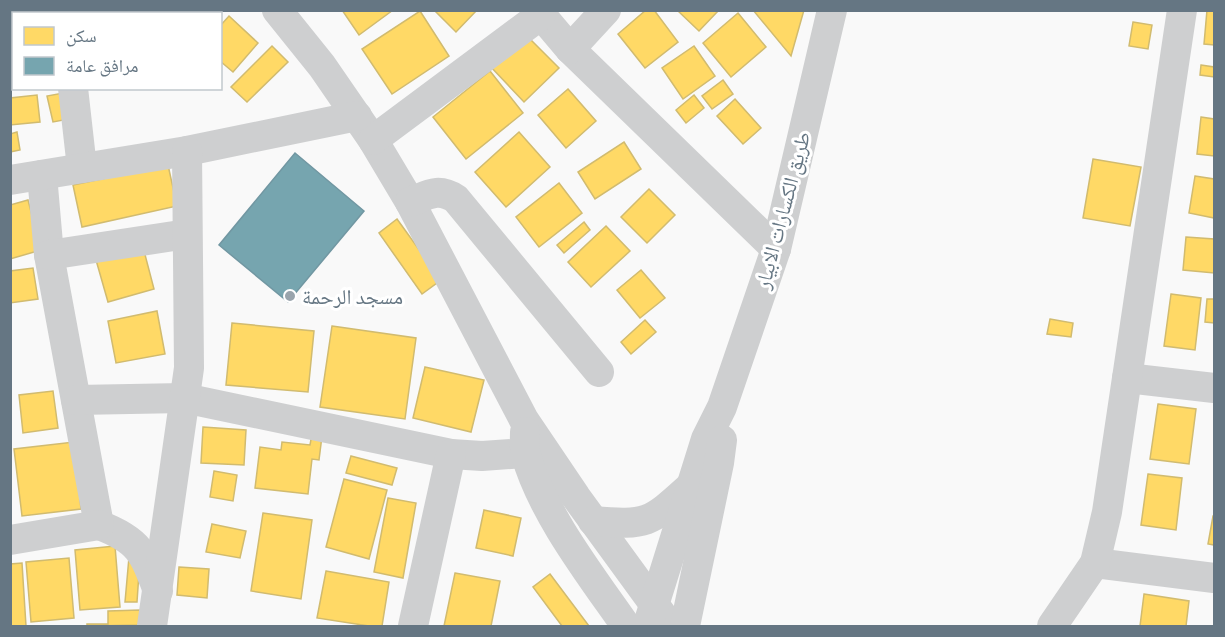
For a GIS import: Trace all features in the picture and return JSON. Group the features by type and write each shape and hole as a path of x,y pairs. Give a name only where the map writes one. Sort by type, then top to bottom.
{"street":[{"path":"277,10 322,66 365,128 410,202 524,420 657,619"},
{"path":"570,49 606,10"},
{"name":"طريق الكسارات الابيار","path":"657,619 706,439 722,407 776,249 832,10"},
{"path":"1052,627 1095,563 1107,512 1182,10"},
{"path":"10,180 187,151 365,128 539,13 570,49 776,249"},
{"path":"73,90 82,168"},
{"path":"152,627 189,368 187,151"},
{"path":"42,175 49,255 99,525"},
{"path":"410,202 437,191 456,199 599,372"},
{"path":"49,255 187,234"},
{"path":"1127,378 1215,388"},
{"path":"76,399 184,398 451,454 482,456 525,453"},
{"name":"طريق الكسارات الابيار","path":"685,627 719,463 722,407"},
{"path":"524,420 525,453 534,477 579,558 626,627"},
{"path":"413,627 451,454"},
{"path":"593,521 623,523 648,520 658,515 692,485"},
{"path":"10,540 99,525 125,535 138,549 148,564 158,591"},
{"path":"1095,563 1215,578"}],"building: سكن":[{"path":"10,10 35,10 36,12 12,12 10,18"},
{"path":"175,10 196,10 194,12 176,12"},
{"path":"342,10 393,10 359,35"},
{"path":"434,10 477,10 456,32"},
{"path":"646,10 654,10 678,42 645,68 618,34"},
{"path":"677,10 719,10 699,31"},
{"path":"753,10 804,10 791,56"},
{"path":"1207,10 1214,10 1214,45 1204,44"},
{"path":"420,11 449,56 392,94 362,49"},
{"path":"738,13 766,47 731,77 703,43"},
{"path":"229,16 258,43 233,72 222,63 222,24"},
{"path":"1133,22 1152,25 1148,49 1129,46"},
{"path":"12,32 12,74 10,75 10,33"},
{"path":"524,33 559,68 524,102 490,66"},
{"path":"272,46 288,62 247,102 231,87"},
{"path":"694,46 715,76 683,99 662,68"},
{"path":"1201,65 1214,67 1214,77 1200,75"},
{"path":"490,71 523,113 466,159 433,117"},
{"path":"723,80 733,94 712,109 702,96"},
{"path":"568,89 596,121 566,148 538,115"},
{"path":"63,93 69,119 53,122 47,96"},
{"path":"37,95 40,122 10,125 10,98"},
{"path":"694,95 704,108 686,123 676,110"},
{"path":"735,99 761,128 743,144 717,116"},
{"path":"1201,117 1214,119 1214,156 1197,154"},
{"path":"17,132 20,150 10,152 10,134"},
{"path":"519,132 550,167 506,207 475,172"},
{"path":"624,142 641,169 595,199 578,172"},
{"path":"1093,159 1141,167 1130,226 1083,218"},
{"path":"168,165 177,206 82,227 73,185"},
{"path":"1195,176 1214,179 1214,218 1189,213"},
{"path":"559,183 582,213 539,247 516,217"},
{"path":"649,189 675,215 647,243 621,217"},
{"path":"28,200 41,250 10,259 10,205"},
{"path":"397,219 441,280 422,294 379,233"},
{"path":"584,222 590,230 564,253 557,245"},
{"path":"606,226 630,251 591,287 568,262"},
{"path":"1186,237 1214,239 1214,273 1183,270"},
{"path":"143,247 154,289 108,302 96,260"},
{"path":"33,268 38,299 10,303 10,271"},
{"path":"641,270 665,298 640,318 617,290"},
{"path":"1171,294 1201,298 1195,350 1164,346"},
{"path":"1207,299 1214,299 1214,323 1205,322"},
{"path":"157,311 165,354 116,363 108,321"},
{"path":"1050,319 1073,323 1071,337 1047,334"},
{"path":"645,320 656,332 631,354 621,342"},
{"path":"232,323 314,331 308,392 226,385"},
{"path":"332,326 416,338 405,419 320,407"},
{"path":"425,367 484,380 471,432 413,418"},
{"path":"53,391 58,428 23,433 19,395"},
{"path":"1158,404 1196,409 1189,464 1150,459"},
{"path":"203,427 246,430 244,465 201,463"},
{"path":"312,434 322,436 319,460 312,459 308,494 255,488 260,447 281,450 282,442 310,445"},
{"path":"74,442 81,509 22,516 14,449"},
{"path":"351,456 397,468 392,485 346,473"},
{"path":"214,471 237,475 233,501 210,497"},
{"path":"1148,474 1182,478 1176,530 1141,525"},
{"path":"344,479 387,490 369,559 326,547"},
{"path":"388,498 416,503 403,578 374,572"},
{"path":"484,510 521,518 513,556 476,548"},
{"path":"263,513 312,520 301,599 251,591"},
{"path":"1214,516 1214,545 1208,544"},
{"path":"212,524 246,531 240,558 206,552"},
{"path":"115,546 120,607 80,610 75,550"},
{"path":"129,557 140,558 137,602 125,602"},
{"path":"69,558 74,618 31,622 26,562"},
{"path":"22,563 26,626 10,626 10,564"},
{"path":"179,567 209,569 207,598 177,595"},
{"path":"326,571 389,582 382,626 317,618"},
{"path":"455,573 500,581 491,626 444,626"},
{"path":"550,574 589,626 562,626 533,587"},
{"path":"1144,594 1189,601 1186,626 1140,626"},
{"path":"140,610 141,625 87,626 87,624 108,624 108,611"}],"building: مرافق عامة":[{"path":"295,153 364,211 288,302 219,245"}],"place":[{"name":"مسجد الرحمة","path":"290,296"}]}
